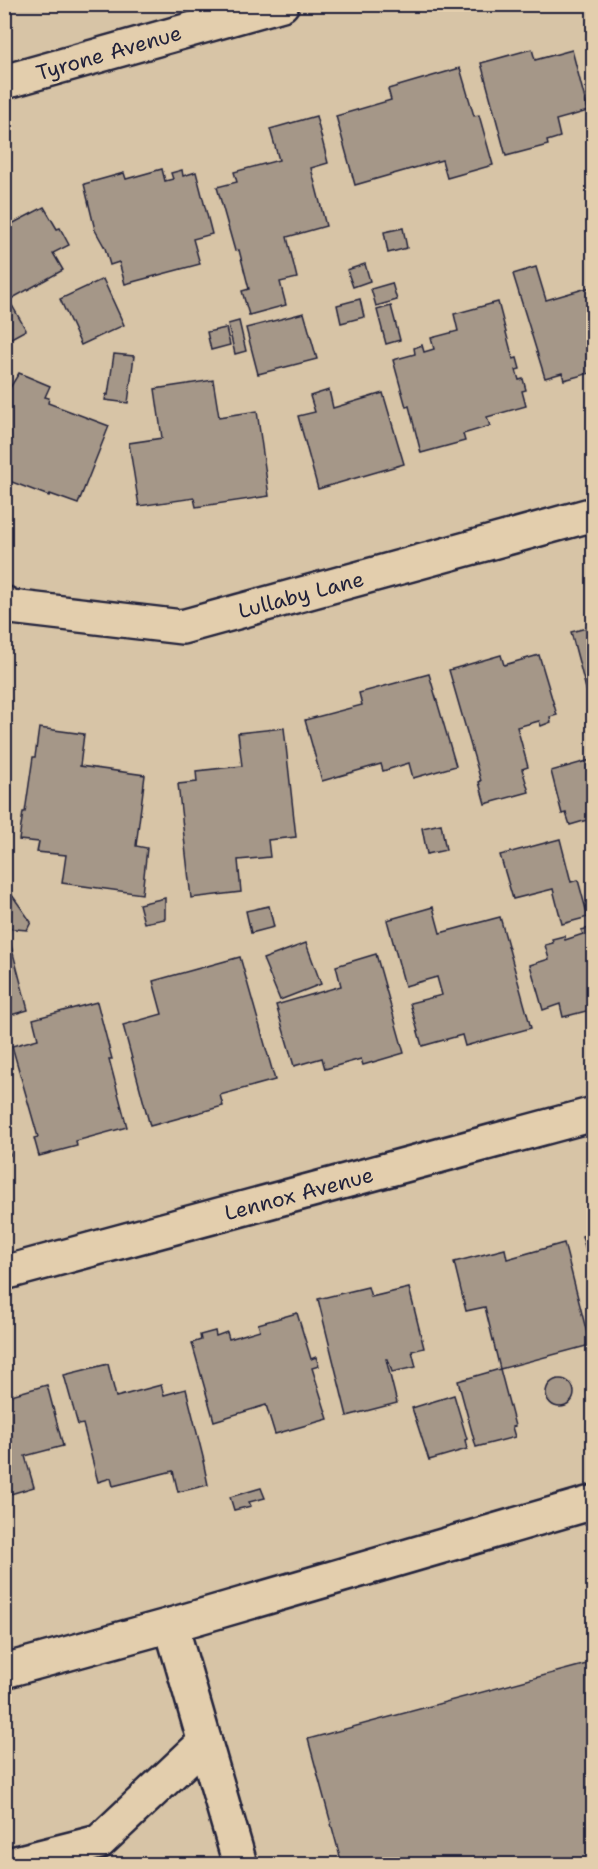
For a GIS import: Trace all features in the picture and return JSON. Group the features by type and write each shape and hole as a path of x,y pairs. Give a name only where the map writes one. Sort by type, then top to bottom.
{"street":[{"name":"Tyrone Avenue","path":"4,82 282,4"},
{"name":"Lullaby Lane","path":"4,603 11,607 182,627 594,514"},
{"name":"Lennox Avenue","path":"4,1273 594,1114"},
{"path":"4,1671 594,1502"},
{"path":"171,1625 240,1864"},
{"path":"12,1864 102,1853 205,1742"}],"building":[{"path":"532,49 535,60 572,50 588,111 556,120 560,137 547,141 548,145 506,156 481,63"},
{"path":"460,68 474,116 479,115 493,165 447,178 442,160 355,185 336,116 391,100 388,89"},
{"path":"316,116 328,163 311,168 326,226 287,237 297,278 280,282 286,305 249,315 242,291 249,289 239,250 235,251 217,187 237,182 234,172 279,160 270,129"},
{"path":"162,169 165,181 173,179 171,173 182,170 183,176 196,172 212,234 193,239 200,264 125,284 119,262 110,265 105,248 95,230 84,184 124,173 126,179"},
{"path":"44,207 57,229 60,228 69,245 53,253 63,270 9,300 26,330 4,342 4,228"},
{"path":"403,228 407,248 388,253 384,232"},
{"path":"365,264 370,281 353,287 347,270"},
{"path":"536,267 546,300 594,286 594,372 564,380 562,373 545,378 513,274"},
{"path":"103,279 124,325 81,345 60,299"},
{"path":"392,283 397,300 376,306 371,289"},
{"path":"360,299 364,317 341,323 337,305"},
{"path":"498,302 513,359 517,358 520,369 516,370 519,380 523,379 526,390 522,391 526,406 487,417 490,426 463,434 465,441 421,453 409,406 406,407 393,360 415,354 414,348 422,345 424,352 434,349 431,338 458,331 454,314"},
{"path":"391,306 400,340 386,344 377,310"},
{"path":"304,313 317,359 258,374 246,328"},
{"path":"239,321 246,351 235,354 228,324"},
{"path":"226,328 230,345 211,350 207,332"},
{"path":"114,354 134,356 128,403 105,400 106,394 108,395"},
{"path":"19,373 50,386 45,397 49,398 48,403 109,426 78,504 4,479 4,389 8,391"},
{"path":"213,380 219,417 257,411 269,496 196,507 194,498 139,506 129,443 162,438 155,389"},
{"path":"329,390 333,408 383,393 404,464 318,489 298,416 315,412 310,396"},
{"path":"594,626 594,719 571,632"},
{"path":"501,655 504,665 539,655 557,715 550,717 551,722 541,726 539,721 517,727 528,767 522,769 529,792 485,804 479,782 481,781 449,670"},
{"path":"429,674 456,766 413,778 409,763 383,771 381,764 322,781 305,720 362,705 359,693"},
{"path":"39,728 84,734 80,766 145,775 136,846 147,848 142,894 62,883 66,855 37,852 39,842 19,840"},
{"path":"284,728 296,837 268,840 270,857 238,860 241,892 191,898 178,784 197,782 196,771 242,766 238,733"},
{"path":"594,759 594,818 570,825 566,813 562,814 551,771"},
{"path":"441,824 446,850 427,854 422,828"},
{"path":"560,839 571,882 578,880 588,917 562,924 553,889 513,899 500,855"},
{"path":"7,888 31,922 27,930 4,928 4,889"},
{"path":"165,898 165,919 144,923 139,904"},
{"path":"269,906 274,927 251,933 246,911"},
{"path":"433,907 440,933 500,917 531,1028 465,1046 462,1035 422,1046 410,1003 442,995 437,977 405,986 387,920"},
{"path":"594,927 594,1009 563,1017 560,1004 543,1010 530,965 549,959 545,945 553,943 552,939 564,936 565,940 583,934 581,930"},
{"path":"4,938 9,938 28,1010 4,1017"},
{"path":"306,943 321,984 280,1000 263,959"},
{"path":"376,954 404,1053 363,1065 361,1059 325,1069 322,1058 294,1066 276,1005 341,986 336,966"},
{"path":"240,957 275,1080 220,1095 223,1106 150,1126 123,1025 162,1014 153,981"},
{"path":"97,1002 127,1127 76,1141 77,1146 39,1156 34,1138 38,1137 12,1046 38,1039 33,1019"},
{"path":"4,1136 10,1155 4,1156"},
{"path":"594,1232 594,1278 582,1236"},
{"path":"564,1243 590,1345 500,1369 485,1307 466,1311 454,1262 505,1249 507,1259"},
{"path":"368,1287 371,1297 409,1288 424,1348 412,1351 416,1367 392,1372 388,1359 386,1359 397,1403 347,1416 318,1299"},
{"path":"297,1313 311,1359 316,1357 319,1366 312,1368 328,1419 275,1434 266,1405 214,1421 192,1343 201,1340 200,1335 215,1331 216,1336 227,1332 229,1339 260,1330 258,1324"},
{"path":"108,1364 116,1397 161,1385 164,1395 186,1389 208,1485 178,1492 173,1471 113,1486 111,1478 98,1482 83,1424 78,1425 64,1375"},
{"path":"500,1369 515,1426 512,1427 515,1437 476,1447 458,1381"},
{"path":"560,1379 570,1383 574,1393 570,1403 560,1407 550,1403 546,1393 550,1383"},
{"path":"47,1385 63,1446 25,1456 34,1487 4,1496 4,1397"},
{"path":"454,1395 467,1439 465,1440 467,1449 429,1460 412,1408"},
{"path":"261,1488 265,1498 249,1502 251,1506 234,1510 230,1497"},
{"path":"594,1662 594,1864 342,1864 308,1739"}]}
